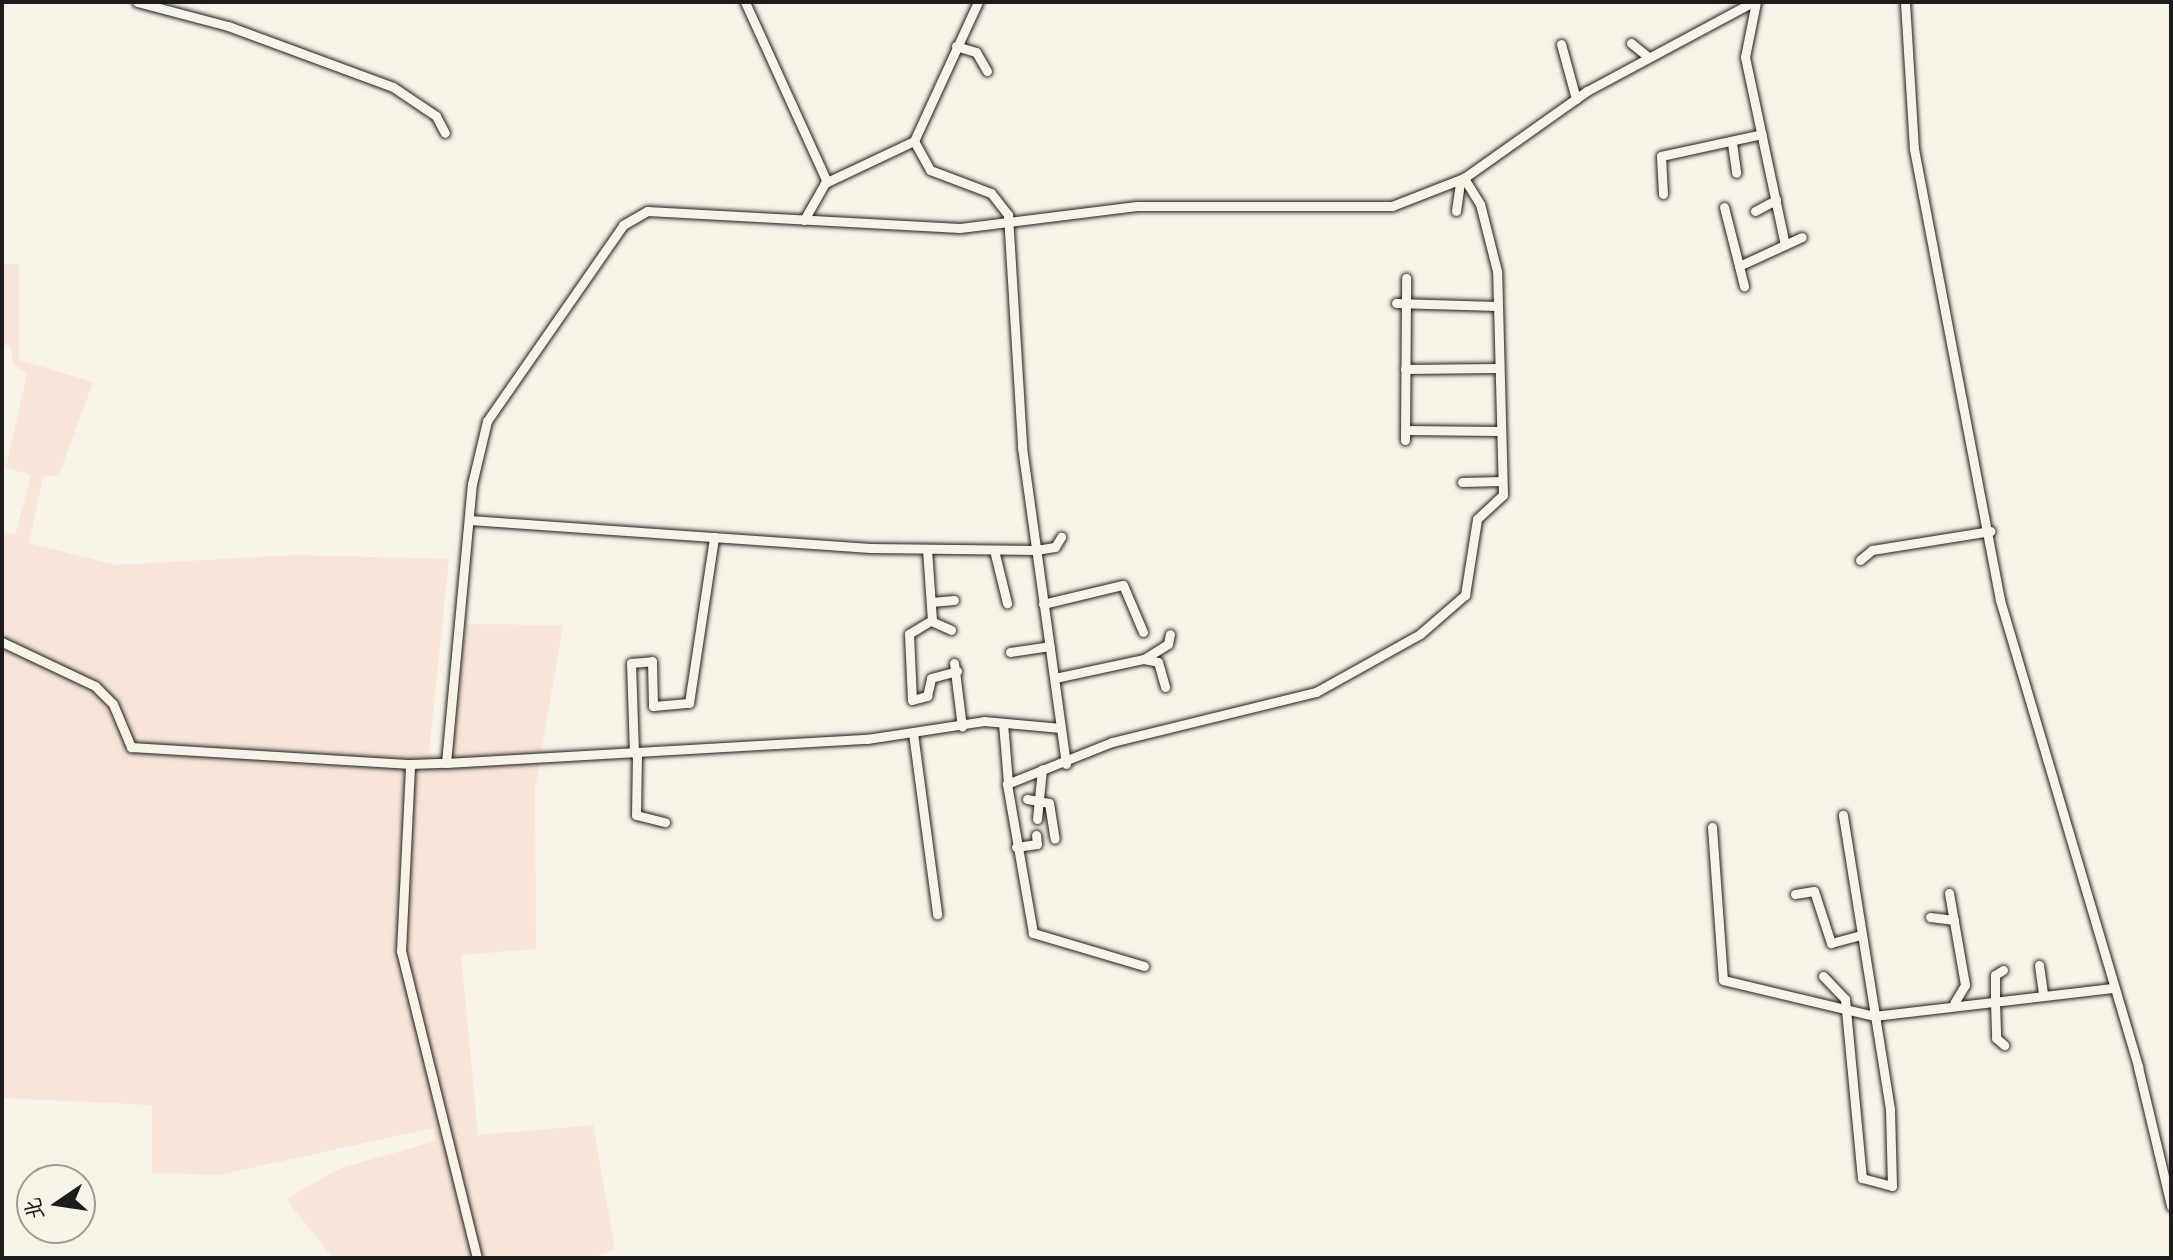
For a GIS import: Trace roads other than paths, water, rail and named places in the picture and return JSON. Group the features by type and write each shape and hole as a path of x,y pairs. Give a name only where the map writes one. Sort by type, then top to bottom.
{"street":[{"path":"137,2 228,26 393,87 432,112 445,133"},
{"path":"745,2 827,182"},
{"path":"804,220 827,182 914,141 978,2"},
{"path":"446,763 469,520 487,421 623,225 647,211 804,220 1009,226 1137,206 1392,206 1462,179 1576,99 1647,56 1755,2"},
{"path":"1755,2 1744,44 1785,243"},
{"path":"1905,2 1914,149 1990,531 2000,600 2114,988 2171,1206"},
{"path":"1631,43 1647,56"},
{"path":"1561,44 1576,99"},
{"path":"956,46 976,52 987,71"},
{"path":"1663,194 1661,156 1732,143 1762,134"},
{"path":"914,141 930,170 991,193 1009,226 1036,550 1065,763"},
{"path":"1732,143 1736,173"},
{"path":"1456,211 1462,179"},
{"path":"1008,783 1127,738 1316,692 1420,634 1471,586 1476,522 1500,500 1502,481 1497,431 1497,271 1480,204 1462,179"},
{"path":"1755,211 1776,200"},
{"path":"1724,207 1744,286"},
{"path":"1739,266 1802,237"},
{"path":"1406,278 1401,303 1405,435 1497,431"},
{"path":"1401,303 1497,306"},
{"path":"1405,369 1496,368"},
{"path":"1462,482 1502,481"},
{"path":"469,520 927,549 1036,550 1055,547 1061,537"},
{"path":"1860,560 1872,550 1990,531"},
{"path":"631,707 689,703 714,537"},
{"path":"927,549 931,621"},
{"path":"994,550 1007,603"},
{"path":"1043,604 1123,585 1143,632"},
{"path":"931,602 954,600"},
{"path":"931,621 951,630"},
{"path":"931,621 909,634 912,700 927,696 931,678 955,667 962,727"},
{"path":"1055,678 1144,659 1168,644 1170,634"},
{"path":"2,642 95,686 113,704 131,747 410,764 635,753 913,733 1003,723 1061,728"},
{"path":"1010,652 1050,646"},
{"path":"1144,659 1158,662 1165,687"},
{"path":"653,706 652,661 634,662 631,707 636,815 665,822"},
{"path":"1003,723 1004,768 1033,933 1144,966"},
{"path":"913,733 937,914"},
{"path":"410,764 401,951 477,1258"},
{"path":"992,769 1004,768"},
{"path":"1037,819 1042,769"},
{"path":"1027,799 1040,799 1051,806 1055,839"},
{"path":"1823,976 1841,990 1846,1011 1862,1178 1892,1186 1890,1109 1843,815"},
{"path":"1712,827 1723,980 1874,1016 1995,998 2114,988"},
{"path":"1016,847 1037,844 1036,835"},
{"path":"1795,894 1814,891 1831,943 1860,935"},
{"path":"1949,893 1965,985 1954,1003"},
{"path":"1930,917 1954,920"},
{"path":"2039,965 2043,993"},
{"path":"2003,970 1995,975 1995,998 1996,1038 2004,1045"}]}
